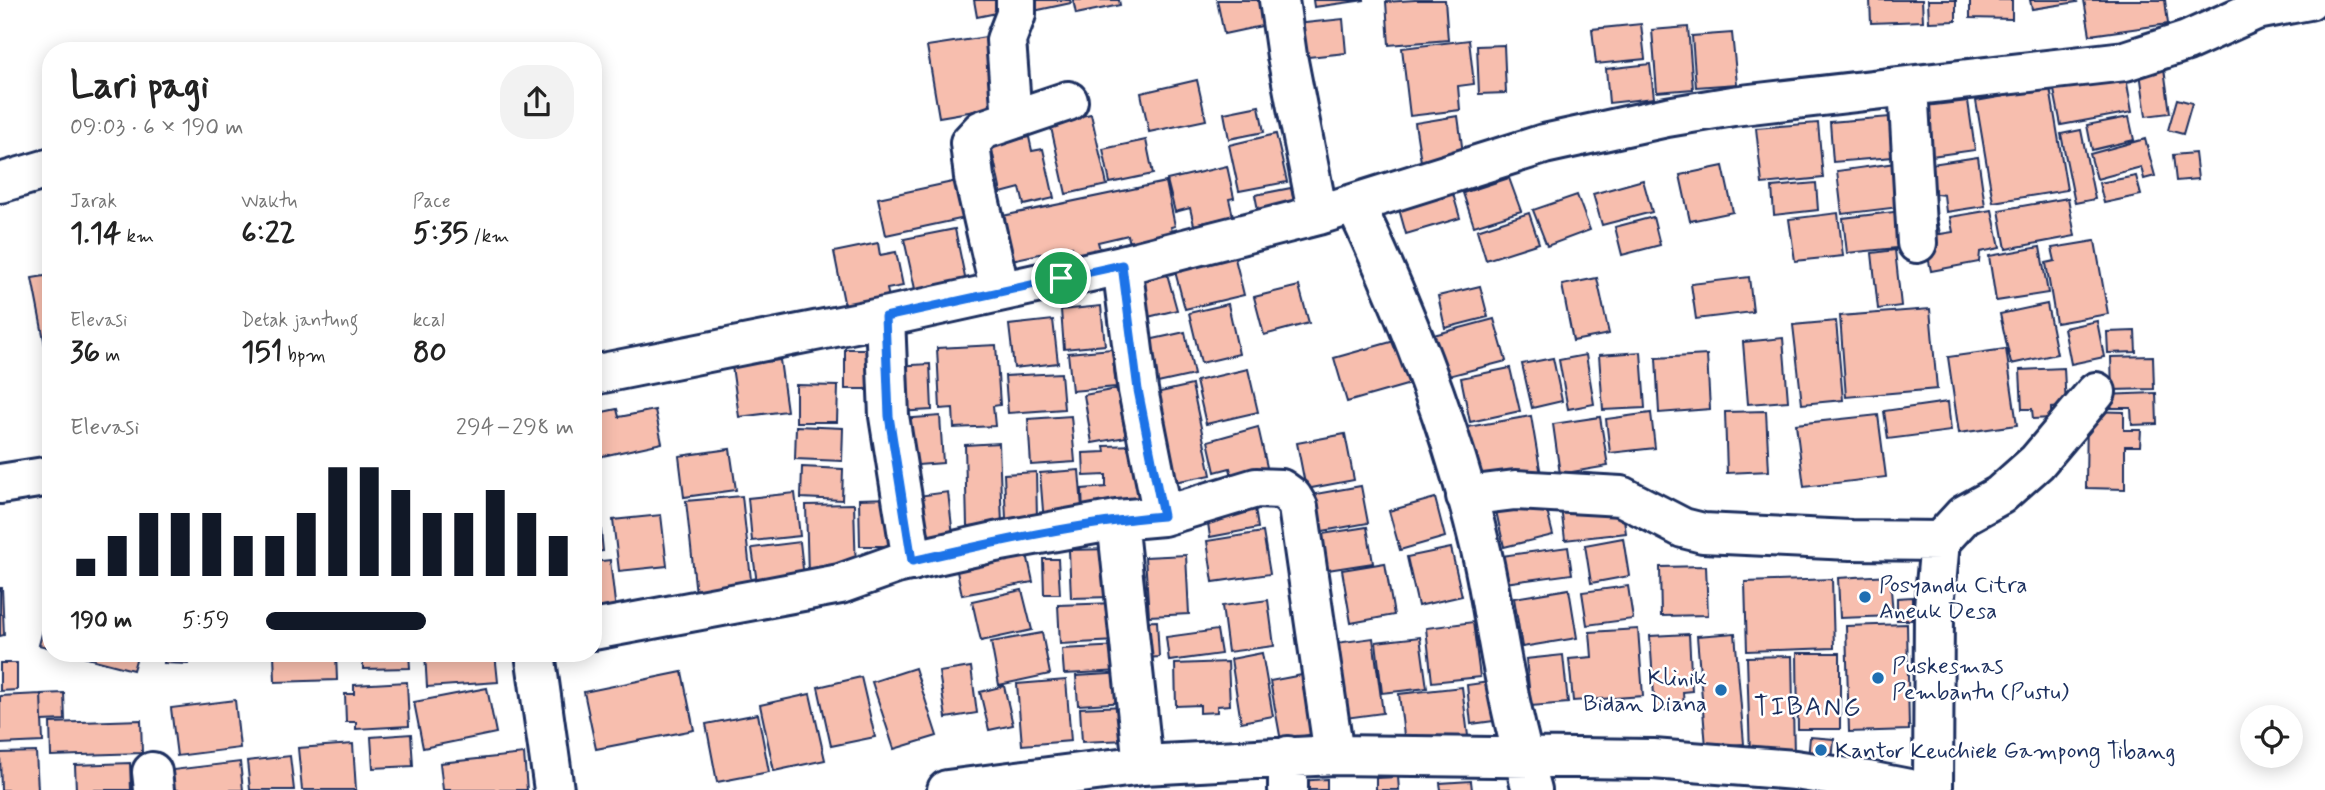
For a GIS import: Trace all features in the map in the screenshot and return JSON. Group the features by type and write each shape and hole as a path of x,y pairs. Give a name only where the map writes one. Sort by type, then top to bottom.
{"street":[{"path":"1012,118 1006,40 1016,14 1016,0"},
{"path":"1279,0 1287,56 1318,215"},
{"path":"602,373 885,317 1122,265 1318,215 1531,148 1639,123 1733,106 2125,61 2187,41 2256,10 2309,0"},
{"path":"1908,86 1917,243"},
{"path":"1000,291 970,148 972,138 982,130 1012,118 1068,101"},
{"path":"0,184 42,171"},
{"path":"1355,204 1416,341 1466,496 1481,548 1506,682 1527,774"},
{"path":"1122,265 1138,390 1163,516"},
{"path":"885,317 889,416 912,561"},
{"path":"1933,790 1934,607 1940,541 1964,515 2000,495 2031,468 2096,392"},
{"path":"0,484 42,477"},
{"path":"602,628 840,584 895,564 995,542 1117,520 1163,516 1256,488 1281,489 1292,497 1298,507 1334,755"},
{"path":"1466,496 1515,490 1597,493 1622,496 1684,528 1703,533 1940,541"},
{"path":"1117,520 1143,765"},
{"path":"537,662 554,790"},
{"path":"947,790 1143,765 1288,773 1334,755 1527,774 1653,759 1782,769 1914,790"}],"building":[{"path":"974,0 1009,0 1011,10 977,17"},
{"path":"1027,0 1070,0 1071,3 1029,12"},
{"path":"1073,0 1119,0 1120,5 1076,14"},
{"path":"1217,0 1266,0 1271,24 1224,34"},
{"path":"1313,0 1365,0 1314,7"},
{"path":"1445,0 1448,40 1389,45 1386,2"},
{"path":"1870,0 1922,0 1923,21 1871,23"},
{"path":"1928,0 1956,0 1956,21 1929,22"},
{"path":"1970,0 2012,0 2012,19 1970,18"},
{"path":"2030,0 2076,0 2077,2 2032,9"},
{"path":"2084,0 2165,0 2168,24 2090,35"},
{"path":"1343,19 1346,53 1299,58 1296,24"},
{"path":"1641,24 1645,59 1596,64 1592,29"},
{"path":"1688,27 1693,89 1657,92 1652,30"},
{"path":"1732,33 1737,84 1696,87 1692,36"},
{"path":"993,36 1004,106 939,117 927,46"},
{"path":"1469,40 1474,84 1458,86 1460,110 1410,116 1402,48"},
{"path":"1504,45 1506,93 1479,94 1477,46"},
{"path":"2163,61 2170,113 2146,116 2139,65"},
{"path":"1650,64 1654,98 1609,103 1606,69"},
{"path":"2124,66 2132,112 2061,125 2052,80"},
{"path":"1197,80 1206,120 1149,132 1141,93"},
{"path":"2050,88 2067,190 1993,202 1976,101"},
{"path":"2177,99 2192,103 2183,134 2168,130"},
{"path":"1968,101 1975,150 1924,157 1917,107"},
{"path":"1259,106 1264,132 1229,139 1224,113"},
{"path":"1091,114 1107,185 1066,194 1050,123"},
{"path":"1458,116 1464,161 1422,168 1415,123"},
{"path":"1890,117 1893,157 1833,162 1830,122"},
{"path":"2129,117 2134,140 2092,150 2087,125"},
{"path":"1818,123 1823,178 1762,184 1756,128"},
{"path":"2081,130 2095,199 2075,203 2061,134"},
{"path":"1276,134 1287,182 1239,191 1229,145"},
{"path":"1029,137 1032,151 1043,149 1054,198 1024,205 1020,188 1001,193 991,145"},
{"path":"2145,139 2155,176 2144,179 2141,167 2097,179 2090,154"},
{"path":"1146,140 1153,174 1110,183 1103,149"},
{"path":"2195,153 2198,179 2176,181 2173,155"},
{"path":"1978,157 1985,206 1946,212 1944,195 1929,193 1925,165"},
{"path":"1903,162 1908,206 1842,214 1837,171"},
{"path":"1227,166 1234,198 1229,199 1233,216 1194,225 1190,208 1175,212 1167,180"},
{"path":"1723,166 1733,212 1690,221 1680,175"},
{"path":"2136,176 2141,195 2104,203 2099,183"},
{"path":"1509,178 1521,211 1474,226 1463,193"},
{"path":"1643,180 1652,212 1602,225 1593,194"},
{"path":"957,181 965,218 886,235 878,198"},
{"path":"1166,182 1175,226 1171,227 1175,248 1133,257 1128,235 1098,242 1104,265 1077,271 1072,247 1002,262 993,218"},
{"path":"1816,183 1818,210 1774,215 1772,187"},
{"path":"1451,187 1460,218 1406,234 1397,202"},
{"path":"1291,188 1296,212 1260,220 1255,195"},
{"path":"1577,195 1590,230 1547,246 1533,210"},
{"path":"2068,198 2075,236 2006,249 1999,210"},
{"path":"1935,208 1940,234 1953,232 1950,217 1992,210 2000,248 1980,252 1979,262 1931,271 1919,211"},
{"path":"1902,211 1907,247 1847,253 1843,218"},
{"path":"1529,213 1539,243 1486,260 1477,230"},
{"path":"1838,213 1843,256 1795,261 1789,219"},
{"path":"1653,217 1660,245 1622,255 1615,227"},
{"path":"955,229 967,287 917,298 904,239"},
{"path":"2095,241 2108,314 2056,323 2046,263 2055,261 2052,248"},
{"path":"878,243 880,255 896,252 903,286 887,289 890,302 846,312 834,252"},
{"path":"1232,246 1244,295 1185,309 1172,260"},
{"path":"2040,247 2048,293 1996,301 1989,256"},
{"path":"1895,250 1901,306 1878,309 1872,253"},
{"path":"1164,263 1177,310 1148,317 1136,270"},
{"path":"42,276 42,330 32,278"},
{"path":"1749,277 1753,312 1696,319 1691,284"},
{"path":"1597,278 1609,334 1573,341 1562,285"},
{"path":"1299,286 1309,323 1264,335 1254,297"},
{"path":"1480,286 1488,317 1445,328 1438,296"},
{"path":"1228,304 1239,354 1201,363 1189,313"},
{"path":"2047,304 2057,354 2011,364 2000,314"},
{"path":"1101,306 1105,345 1064,349 1061,310"},
{"path":"1930,309 1937,389 1846,397 1840,316"},
{"path":"1494,319 1506,361 1437,379 1426,337"},
{"path":"1053,320 1058,363 1014,368 1009,325"},
{"path":"1836,321 1843,400 1802,404 1793,325"},
{"path":"2097,321 2104,357 2071,364 2064,328"},
{"path":"2135,331 2136,352 2108,353 2107,332"},
{"path":"1185,332 1194,375 1144,386 1135,343"},
{"path":"1405,338 1417,382 1347,402 1334,358"},
{"path":"1783,338 1788,401 1748,404 1743,342"},
{"path":"996,345 1000,405 993,406 995,426 954,428 953,408 940,409 937,348"},
{"path":"845,349 882,349 882,389 845,389"},
{"path":"1112,349 1116,387 1072,391 1068,353"},
{"path":"2006,349 2017,425 1959,433 1948,357"},
{"path":"1641,352 1645,408 1603,410 1599,355"},
{"path":"1586,355 1594,404 1568,409 1559,360"},
{"path":"1707,355 1710,409 1659,413 1656,358"},
{"path":"2153,356 2154,389 2112,390 2111,357"},
{"path":"1553,358 1562,401 1532,408 1522,364"},
{"path":"780,360 787,411 739,417 732,366"},
{"path":"930,364 932,410 897,412 894,366"},
{"path":"1510,368 1520,411 1470,422 1461,378"},
{"path":"2064,368 2066,407 2051,408 2051,418 2033,419 2032,409 2022,409 2020,370"},
{"path":"1248,369 1258,412 1206,424 1196,381"},
{"path":"1061,373 1064,409 1008,413 1005,376"},
{"path":"796,385 838,386 837,422 796,422"},
{"path":"1192,385 1211,475 1174,482 1156,393"},
{"path":"1117,389 1126,437 1092,443 1084,395"},
{"path":"2156,393 2157,424 2132,425 2131,408 2103,408 2103,395"},
{"path":"1948,402 1951,431 1888,439 1884,411"},
{"path":"617,409 619,417 655,410 662,443 602,456 602,412"},
{"path":"1766,411 1769,471 1727,473 1725,412"},
{"path":"2087,411 2124,412 2124,430 2141,430 2140,446 2125,446 2125,489 2086,488"},
{"path":"1651,413 1655,448 1610,453 1606,419"},
{"path":"1878,415 1886,477 1804,487 1796,424"},
{"path":"940,416 943,463 905,466 901,419"},
{"path":"1071,416 1075,462 1031,465 1028,419"},
{"path":"1531,416 1541,475 1473,487 1462,428"},
{"path":"1600,417 1608,466 1560,474 1553,424"},
{"path":"796,426 843,428 842,461 795,459"},
{"path":"1258,427 1269,476 1234,485 1230,468 1215,472 1208,441"},
{"path":"1345,434 1354,480 1306,489 1297,443"},
{"path":"999,443 1002,525 967,526 965,445"},
{"path":"1139,445 1142,513 1083,516 1082,489 1106,487 1106,475 1084,476 1083,453 1105,452 1104,446"},
{"path":"730,449 736,490 684,497 679,456"},
{"path":"802,467 843,469 842,500 801,498"},
{"path":"1079,470 1083,521 1044,523 1040,473"},
{"path":"1036,472 1037,518 1006,519 1004,474"},
{"path":"1361,486 1368,523 1317,532 1310,495"},
{"path":"1542,491 1553,535 1504,547 1494,502"},
{"path":"948,492 953,536 915,541 910,497"},
{"path":"795,493 800,536 752,541 748,498"},
{"path":"742,496 752,589 696,594 686,501"},
{"path":"893,498 894,546 860,546 859,499"},
{"path":"1435,498 1445,537 1400,550 1389,511"},
{"path":"1621,499 1626,533 1565,540 1561,507"},
{"path":"854,504 856,574 808,575 806,505"},
{"path":"1255,508 1258,528 1210,537 1207,516"},
{"path":"661,515 667,566 619,571 613,520"},
{"path":"1367,527 1373,563 1321,571 1316,535"},
{"path":"1263,532 1270,574 1213,582 1207,541"},
{"path":"1623,538 1629,576 1591,583 1585,545"},
{"path":"800,542 804,578 757,583 752,548"},
{"path":"1568,547 1572,574 1497,584 1494,557"},
{"path":"1451,548 1462,596 1418,606 1407,557"},
{"path":"1026,549 1033,582 962,595 955,562"},
{"path":"1110,549 1112,597 1071,598 1069,550"},
{"path":"1186,555 1189,614 1149,616 1145,557"},
{"path":"1043,559 1058,559 1060,594 1044,594"},
{"path":"610,560 617,620 602,622 602,561"},
{"path":"1385,563 1394,615 1351,623 1342,570"},
{"path":"1706,566 1708,615 1661,616 1660,567"},
{"name":"Posyandu Citra Aneuk Desa","path":"1890,575 1893,616 1840,618 1838,578"},
{"path":"1832,579 1834,648 1747,651 1745,582"},
{"path":"1628,586 1633,619 1587,625 1582,592"},
{"path":"0,588 4,635 0,636"},
{"path":"1569,589 1577,638 1522,647 1514,598"},
{"path":"1022,590 1032,630 981,641 972,601"},
{"path":"1912,597 1912,620 1897,620 1897,598"},
{"path":"1268,600 1274,646 1228,652 1222,606"},
{"path":"1116,603 1117,641 1060,644 1058,605"},
{"path":"1157,621 1159,657 1134,659 1133,622"},
{"path":"1473,622 1480,677 1432,682 1426,628"},
{"name":"Puskesmas Pembantu (Pustu)","path":"1907,624 1909,730 1849,732 1846,626"},
{"path":"1638,629 1643,696 1573,701 1569,659 1592,657 1590,632"},
{"path":"1217,630 1221,654 1169,661 1166,637"},
{"path":"1042,633 1050,674 999,685 991,642"},
{"name":"Klinik Bidan Diana","path":"1735,633 1744,744 1706,747 1697,636"},
{"path":"1689,634 1692,691 1683,692 1684,708 1655,711 1650,636"},
{"path":"1420,637 1427,688 1382,693 1376,642"},
{"path":"1373,638 1383,713 1331,720 1321,645"},
{"path":"1121,646 1122,671 1064,674 1062,649"},
{"path":"1262,653 1273,716 1241,722 1231,659"},
{"path":"1797,653 1840,653 1840,729 1798,729"},
{"path":"1563,655 1568,703 1531,706 1526,659"},
{"path":"1792,656 1794,755 1750,755 1747,657"},
{"path":"102,662 135,662 133,670"},
{"path":"164,662 188,662 188,664"},
{"path":"274,662 336,662 337,680 275,682"},
{"path":"363,662 410,662 410,668 363,669"},
{"path":"426,662 496,662 498,682 427,687"},
{"path":"1228,662 1230,705 1217,706 1217,712 1200,713 1200,705 1176,706 1175,664"},
{"path":"0,663 17,663 17,690 0,691"},
{"path":"971,667 977,713 946,718 939,672"},
{"path":"915,668 937,736 894,749 872,682"},
{"path":"682,672 694,730 596,749 584,692"},
{"path":"1126,673 1127,702 1078,705 1076,676"},
{"path":"1302,675 1313,734 1281,741 1270,681"},
{"path":"861,677 875,737 831,746 818,687"},
{"path":"1066,680 1071,741 1022,745 1017,684"},
{"path":"1504,680 1509,719 1471,724 1467,685"},
{"path":"407,682 409,726 356,729 356,722 346,722 345,694 354,694 354,685"},
{"path":"1004,686 1013,725 989,730 980,692"},
{"path":"1462,687 1468,736 1405,744 1399,694"},
{"path":"487,688 496,733 423,748 414,702"},
{"path":"64,693 65,720 42,721 41,694"},
{"path":"41,694 43,742 0,744 0,696"},
{"path":"810,694 825,760 774,771 760,705"},
{"path":"235,700 240,748 177,756 171,708"},
{"path":"1125,706 1127,740 1082,742 1080,708"},
{"path":"758,714 769,772 717,782 706,724"},
{"path":"141,720 142,753 51,756 50,723"},
{"path":"411,734 413,766 373,768 371,737"},
{"name":"Kantor Keuchiek Gampong Tibang","path":"1810,737 1834,739 1832,762 1808,760"},
{"path":"353,744 356,790 302,790 298,748"},
{"path":"36,752 38,790 1,790 0,753"},
{"path":"524,754 527,790 443,790 440,763"},
{"path":"290,756 294,790 250,790 247,761"},
{"path":"240,762 243,790 167,790 164,771"},
{"path":"130,763 131,790 76,790 75,765"},
{"path":"1398,777 1399,790 1376,790 1376,778"},
{"path":"1327,779 1327,790 1299,790 1299,781"},
{"path":"1471,781 1472,790 1441,790 1440,783"}],"place":[{"name":"Posyandu Citra Aneuk Desa","path":"1865,597"},
{"name":"Puskesmas Pembantu (Pustu)","path":"1878,678"},
{"name":"Klinik Bidan Diana","path":"1721,690"},
{"name":"Kantor Keuchiek Gampong Tibang","path":"1821,750"}],"district":[{"name":"TIBANG","path":"1808,706"}],"route":[{"path":"1122,265 1138,390 1163,516 1117,520 995,542 912,561 889,416 885,317 1061,278 1122,265"}]}
